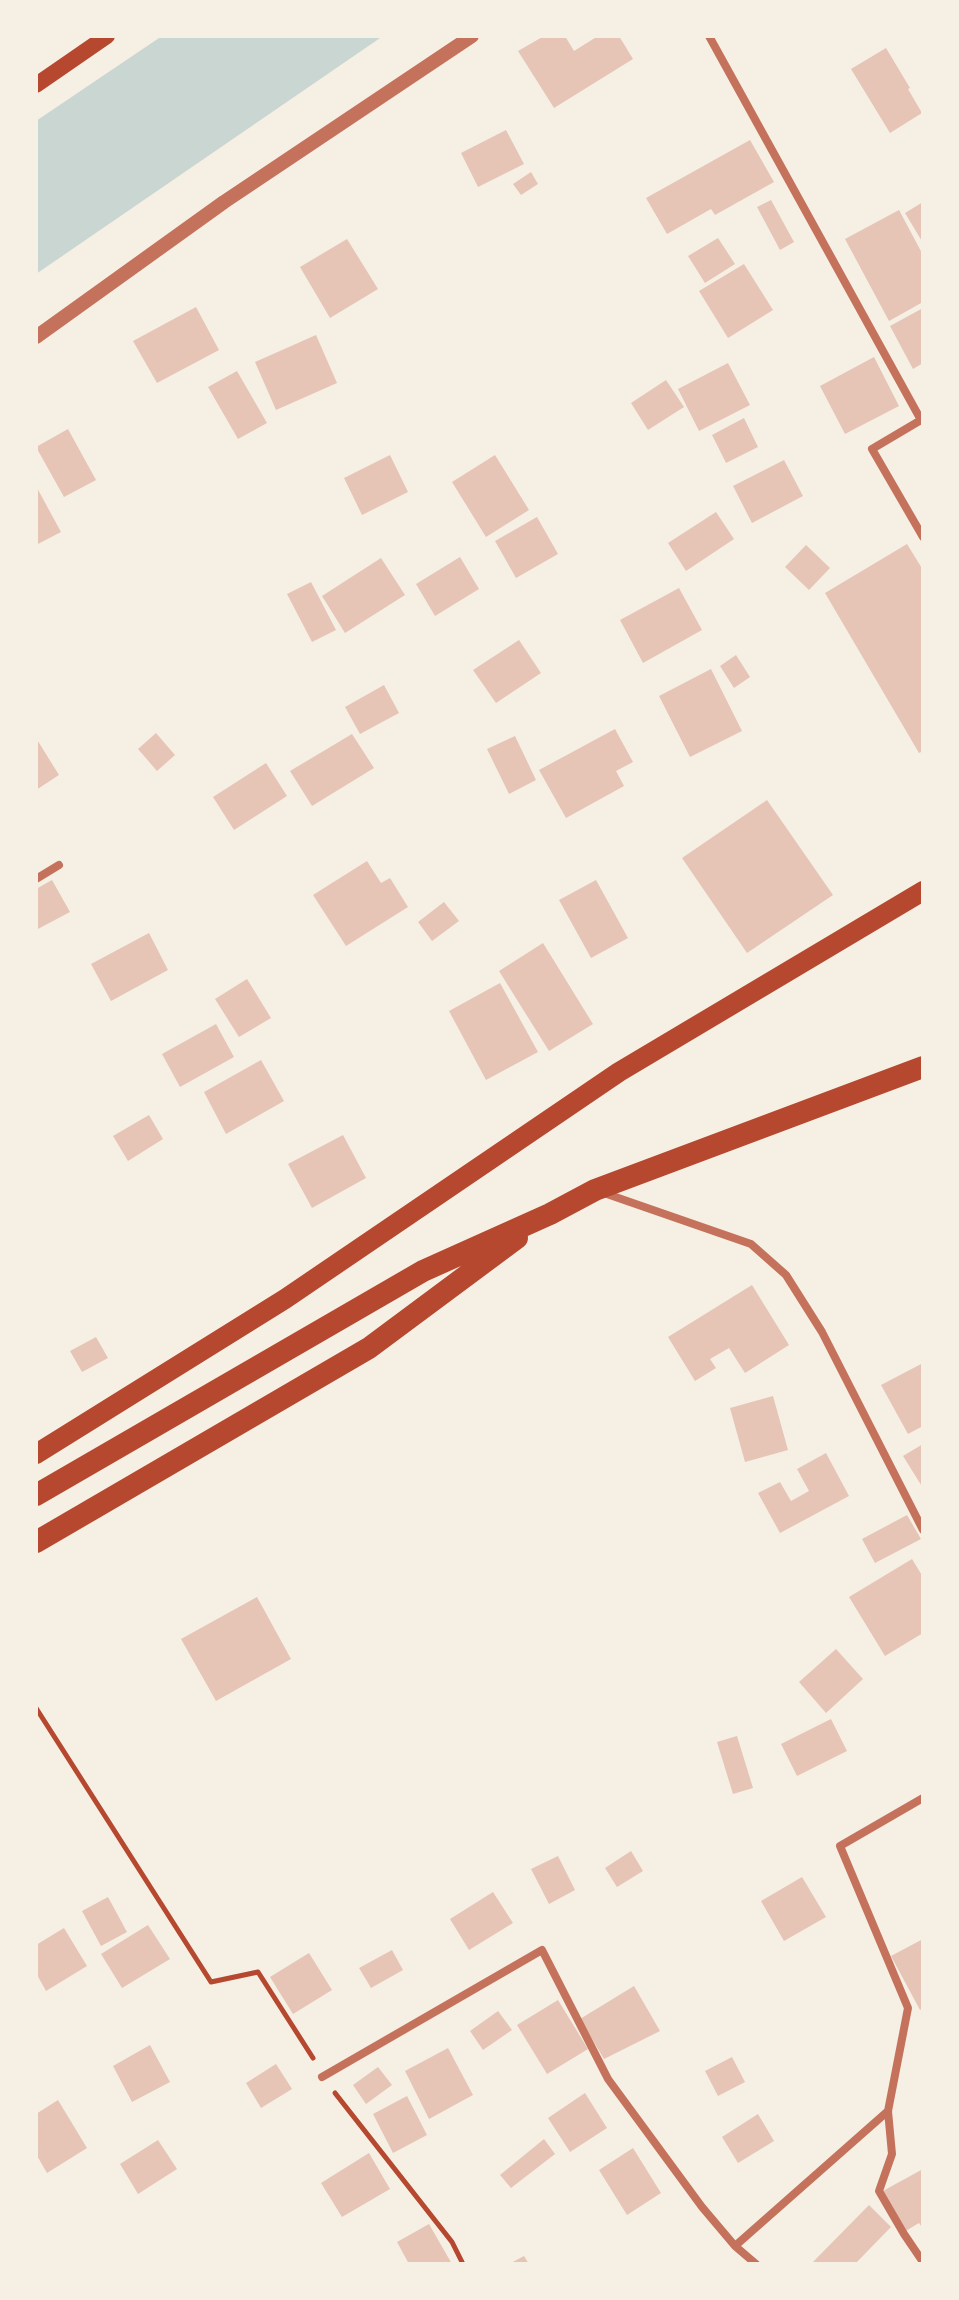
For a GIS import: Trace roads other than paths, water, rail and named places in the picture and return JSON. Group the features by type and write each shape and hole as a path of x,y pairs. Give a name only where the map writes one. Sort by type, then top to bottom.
{"highway":[{"path":"36,1495 423,1271 550,1214 595,1190 921,1072"},
{"path":"36,1542 369,1348 550,1214"}],"main road":[{"path":"36,85 107,36"},
{"path":"36,1454 285,1299 619,1072 923,891"}],"street":[{"path":"36,337 224,202 472,36"},
{"path":"709,36 921,420 872,449 923,537"},
{"path":"36,879 59,865"},
{"path":"595,1190 751,1244 786,1275 822,1332 923,1530"},
{"path":"923,1798 840,1846 908,2008 888,2111 892,2154 879,2191 923,2262"},
{"path":"322,2077 542,1950 608,2079 702,2207 735,2246 756,2264"},
{"path":"735,2246 888,2111"}]}
